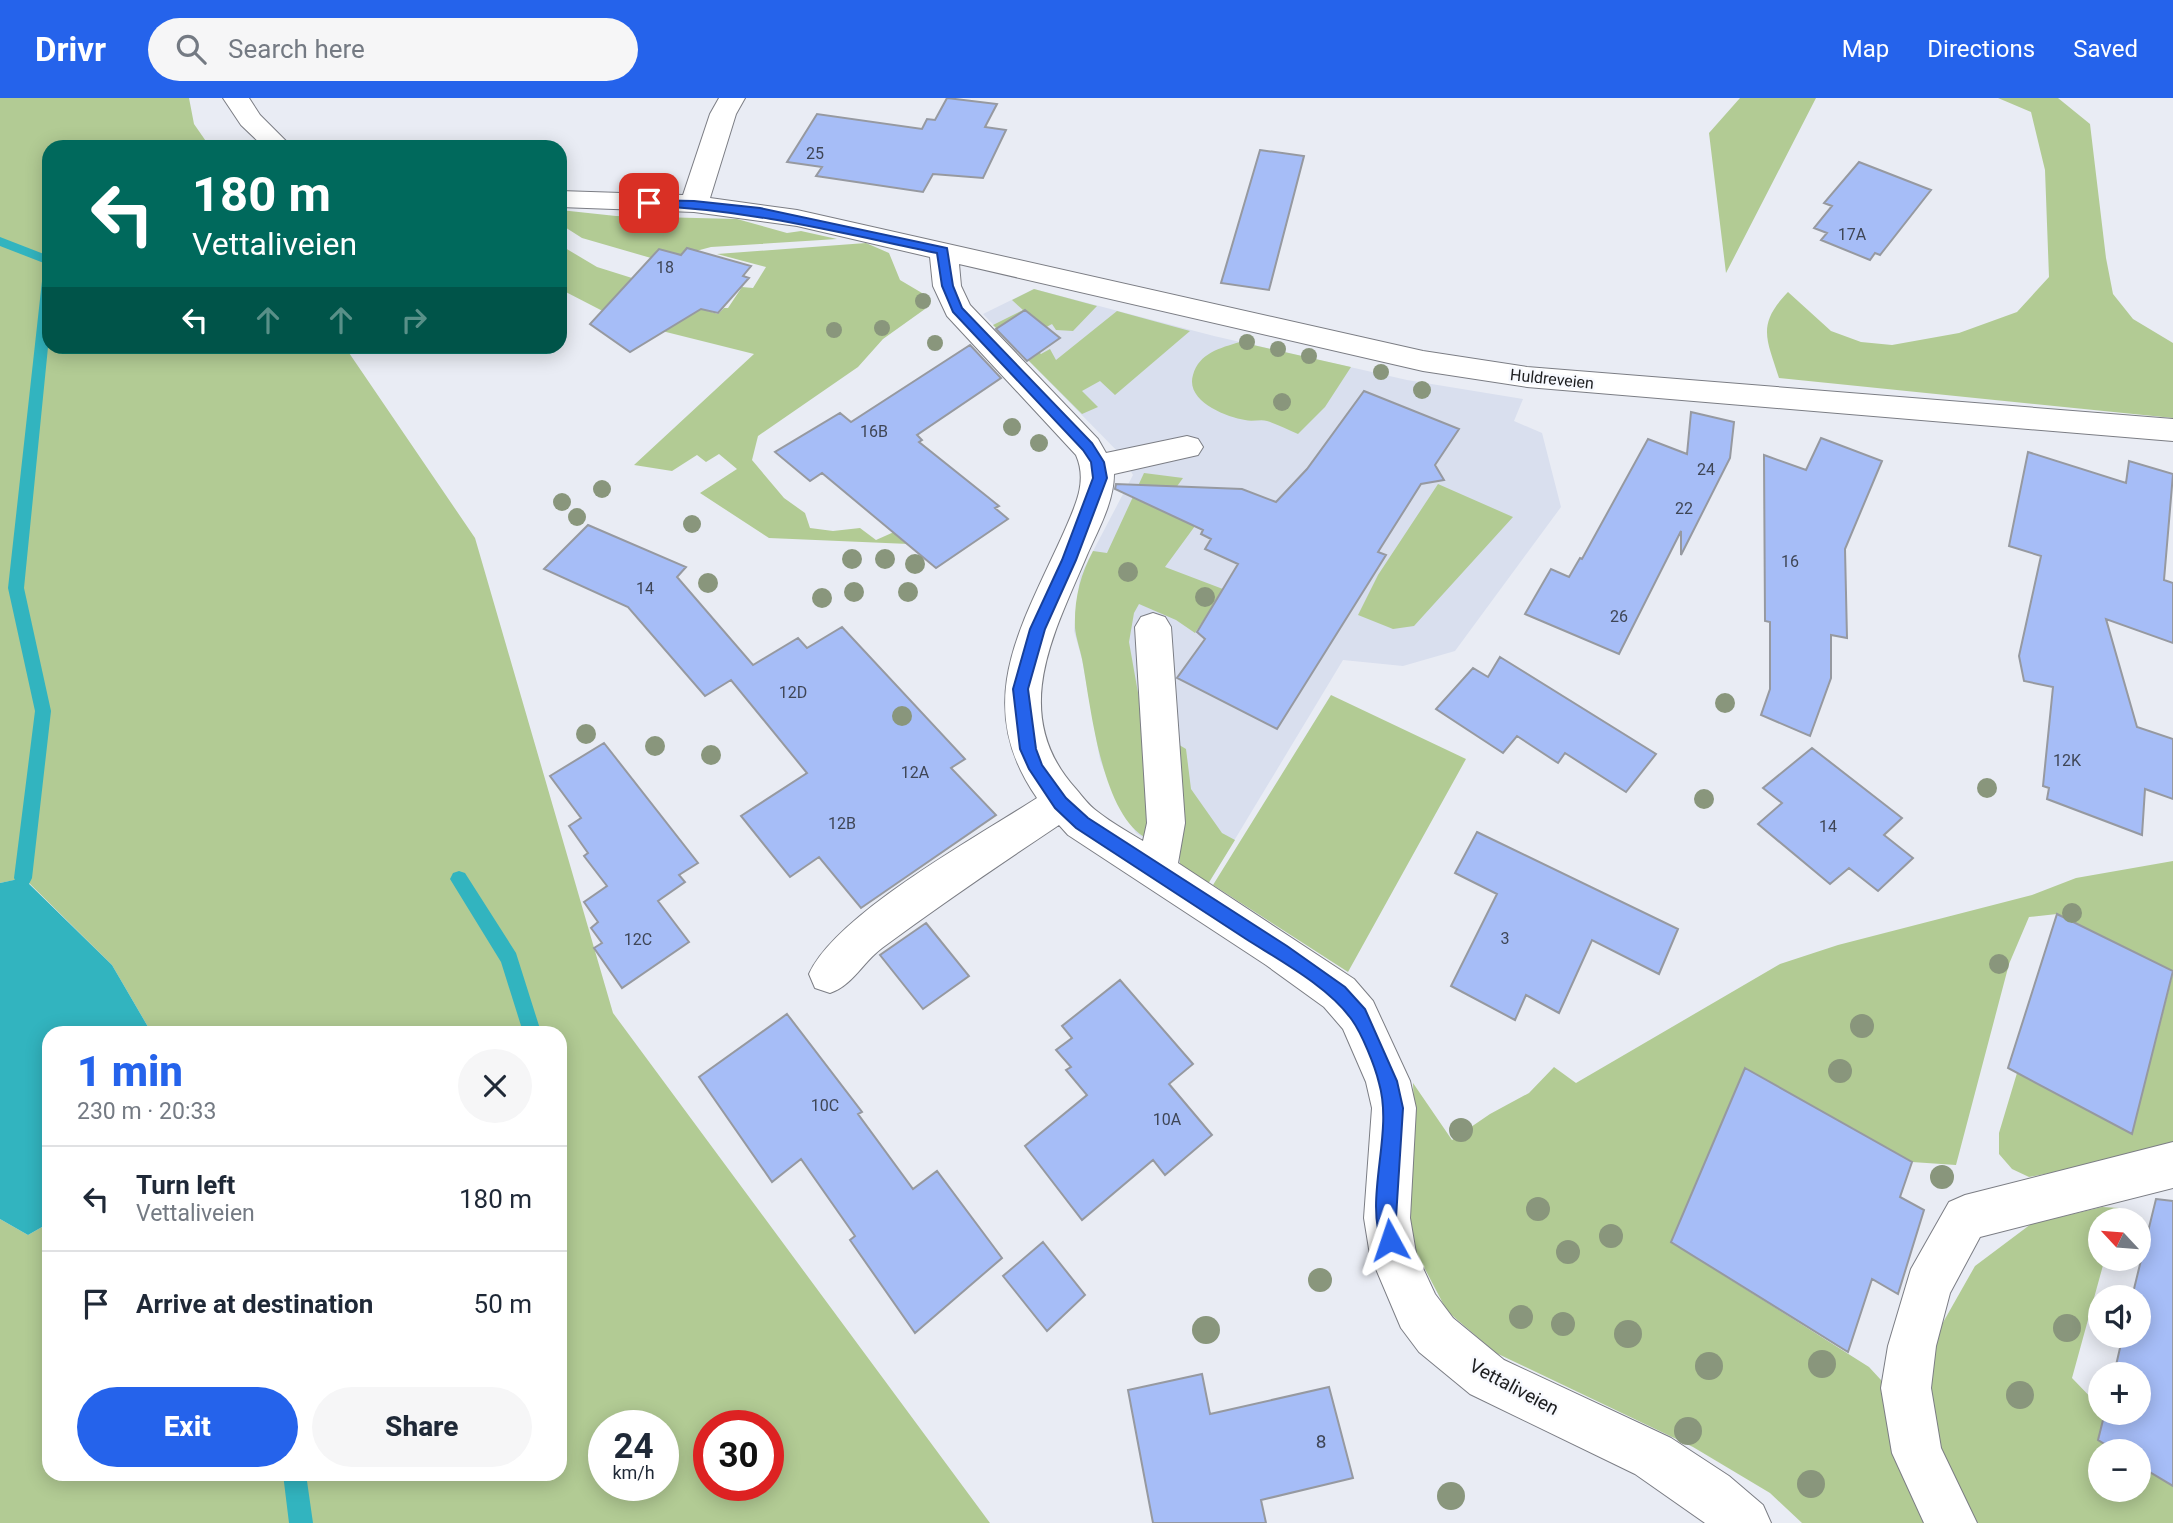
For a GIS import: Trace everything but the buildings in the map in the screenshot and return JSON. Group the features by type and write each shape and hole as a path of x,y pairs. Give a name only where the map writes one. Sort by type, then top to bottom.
{"street":[{"path":"236,98 250,120 271,140"},
{"path":"694,204 723,114 732,98"},
{"path":"567,199 694,204 797,218 943,250 947,286 957,309 1087,447 1098,466 1187,447"},
{"name":"Huldreveien","path":"943,250 1423,361 1527,377 2173,430"},
{"name":"Vettaliveien","path":"1098,466 1100,478 1093,502 1037,629 1020,689 1028,749 1036,769 1061,803 1082,823 1281,952 1339,993 1359,1015 1388,1081 1394,1108 1387,1218 1393,1255 1418,1311 1436,1335 1487,1377 1653,1456 1712,1494 1745,1523"},
{"path":"1153,627 1166,823 1156,873"},
{"path":"830,974 853,946 920,896 1003,838 1061,803"},
{"path":"1951,1523 1917,1453 1906,1388 1912,1346 1928,1286 1965,1218 2173,1165"}],"shaded area":[{"path":"1034,289 1214,336 1407,380 1523,399 1514,421 1542,433 1561,507 1455,651 1403,666 1343,660 1208,884 1136,833 1113,792 1100,760 1082,659 1074,631 1080,576 1133,475 1122,456 983,314"}],"green space":[{"path":"0,98 189,98 194,124 205,140 42,140 42,354 350,354 475,538 613,1013 990,1523 0,1523 0,1219 28,1235 42,1227 42,1481 567,1481 567,1026 148,1026 112,965 24,878 0,883"},
{"path":"1740,98 1816,98 1726,273 1709,133"},
{"path":"1998,98 2058,98 2090,124 2106,258 2113,294 2133,319 2173,343 2173,418 1779,378 1768,342 1768,323 1771,314 1788,292 1831,331 1861,342 1892,345 1959,333 2017,312 2049,277 2045,170 2031,112"},
{"path":"567,211 616,216 737,219 787,233 801,231 837,239 711,247 681,255 659,249 651,258 582,238 567,228"},
{"path":"866,243 889,253 900,280 922,293 925,309 883,339 858,367 758,436 752,460 784,498 805,513 810,528 833,531 860,528 876,540 894,532 909,544 769,538 700,493 737,469 719,454 706,462 697,455 672,471 634,465 754,354 622,321 567,293 567,249 597,267 632,278 628,283 665,298 718,314 728,308 742,287 753,288 766,267 717,254"},
{"path":"1034,289 1097,306 1073,331 1056,330 1052,324 1039,331 1033,346 1041,354 1050,349 1056,360 1117,311 1190,331 1115,395 1100,381 1082,391 1098,407 1082,414 993,325 1023,310 1012,300"},
{"path":"1240,342 1351,367 1325,407 1298,434 1267,421 1248,421 1228,415 1209,406 1195,393 1193,375 1200,361 1211,352"},
{"path":"1144,473 1183,478 1160,510 1195,526 1165,567 1236,594 1207,615 1195,633 1176,620 1139,604 1134,613 1129,642 1140,704 1148,839 1132,827 1119,808 1109,784 1094,731 1075,628 1077,598 1088,560 1093,551 1107,553"},
{"path":"1438,484 1513,517 1414,626 1393,629 1358,615 1378,575"},
{"path":"1331,695 1466,759 1348,972 1213,885"},
{"path":"1176,743 1186,749 1191,789 1222,833 1235,840 1208,884 1180,866"},
{"path":"2173,861 2173,971 2057,914 2029,917 2009,964 1956,1165 1912,1162 1745,1068 1671,1242 1869,1367 1881,1380 1893,1449 1933,1523 1802,1523 1770,1493 1693,1447 1496,1353 1447,1311 1415,1250 1406,1212 1415,1134 1413,1083 1452,1140 1490,1114 1529,1093 1554,1067 1576,1083 1780,964 1838,945 2032,895 2076,878"},
{"path":"2173,973 2173,1149 2029,1177 2012,1169 1999,1154 1999,1133 2017,1073 2132,1134"},
{"path":"2088,1210 2088,1271 2101,1271 2098,1285 2088,1285 2088,1320 2072,1378 2088,1395 2088,1425 2102,1425 2098,1439 2088,1439 2088,1502 2151,1502 2151,1472 2173,1486 2173,1523 1978,1523 1930,1436 1926,1389 1941,1326 1975,1266 2031,1224"}],"water":[{"path":"23,878 112,965 148,1026 42,1026 42,1227 28,1235 0,1219 0,883"}],"waterway":[{"path":"0,241 42,258"},
{"path":"23,878 43,711 16,588 42,339"},
{"path":"459,879 509,959 530,1026"},
{"path":"296,1481 301,1523"}],"route":[{"path":"649,203 742,209 797,218 943,250 947,286 957,309 1087,447 1097,462 1100,478 1069,560 1037,629 1020,689 1028,749 1036,769 1061,803 1082,823 1281,952 1339,993 1359,1015 1388,1081 1394,1108 1387,1218 1390,1240"}]}
